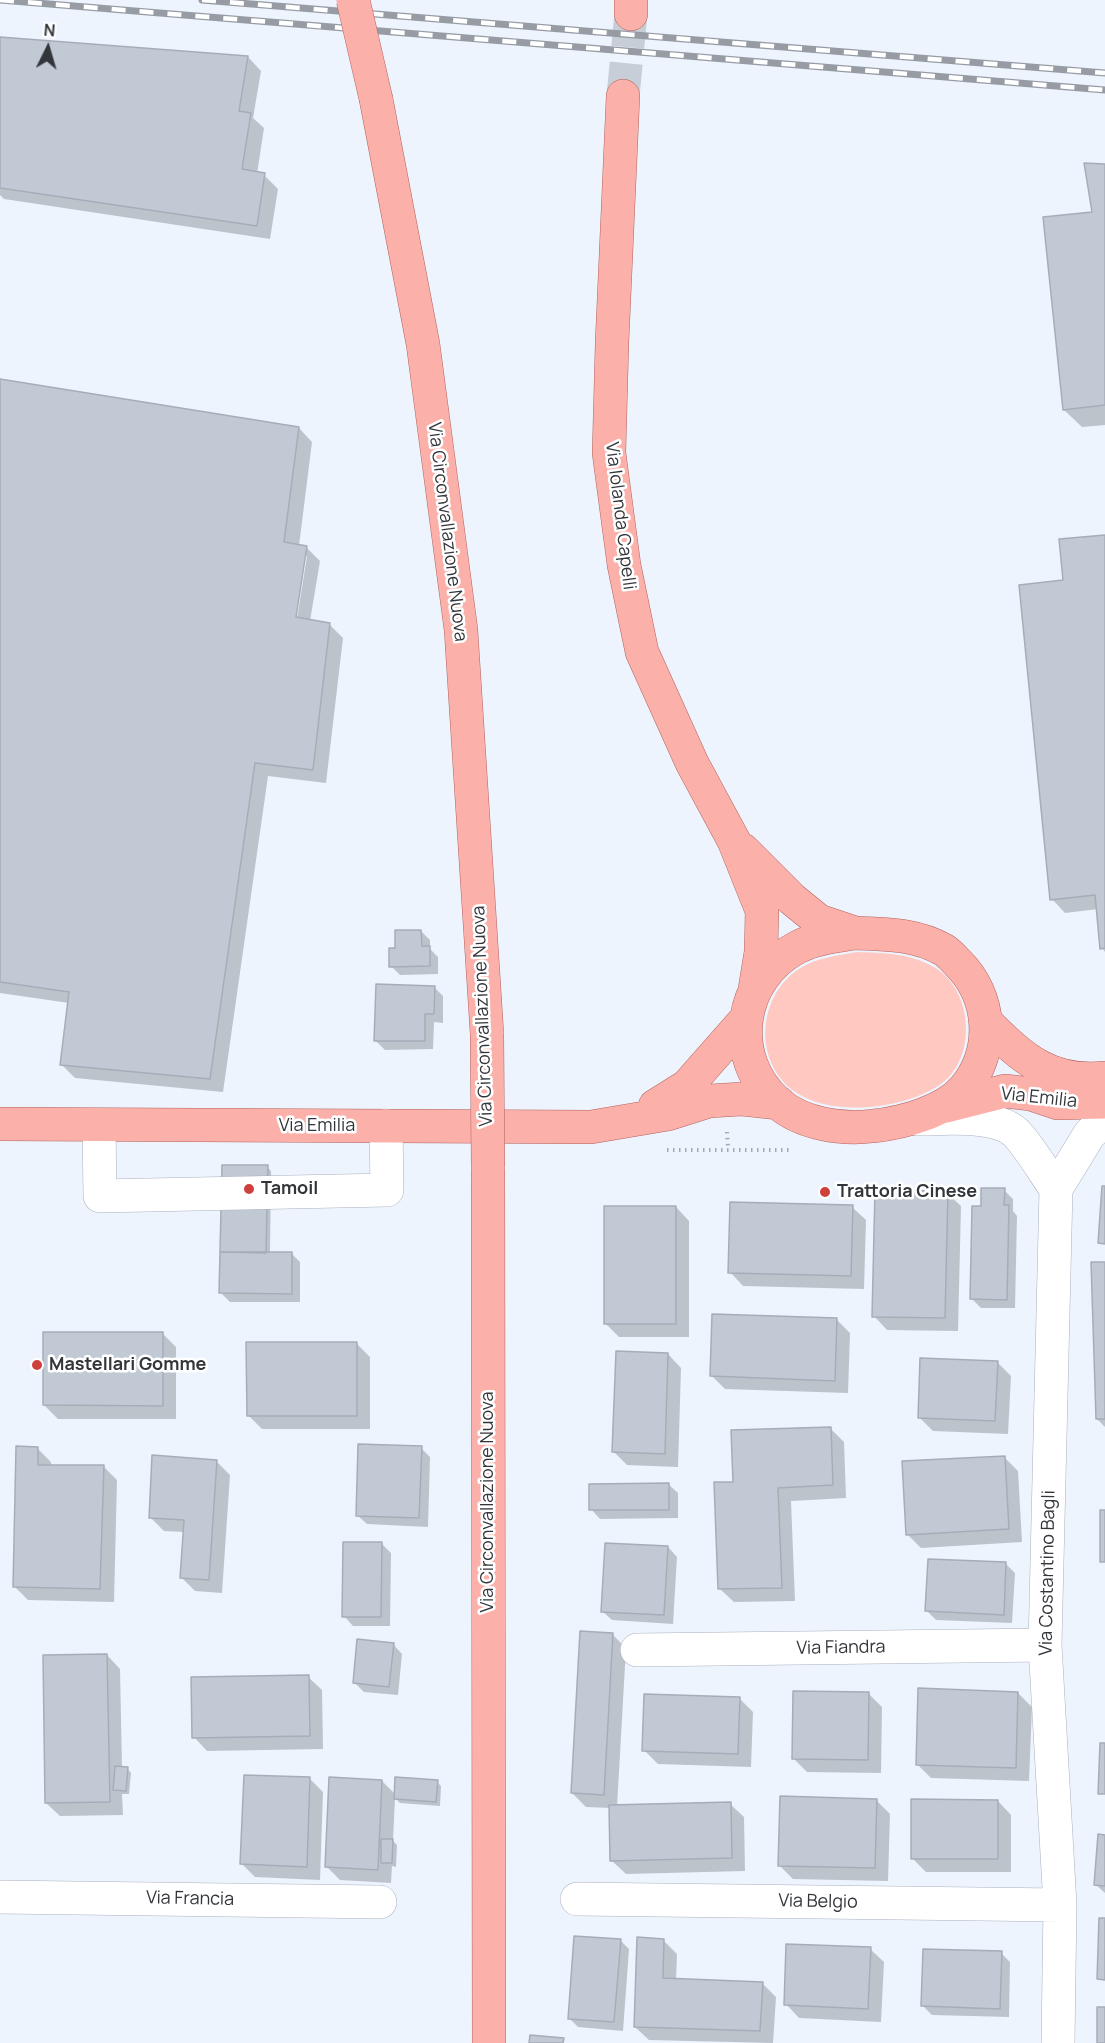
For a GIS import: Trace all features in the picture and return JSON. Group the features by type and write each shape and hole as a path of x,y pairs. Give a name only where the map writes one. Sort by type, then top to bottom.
{"main road":[{"name":"Via Circonvallazione Nuova","path":"353,0 376,99 423,344 461,630 487,1034 489,2043"},
{"name":"Via Iolanda Capelli","path":"623,96 609,453 624,565 642,652 692,763 734,841 762,911 761,952 750,1004 747,1050 758,1080 779,1104"},
{"name":"Via Iolanda Capelli","path":"734,841 792,899 819,921 855,933"},
{"name":"Via Emilia","path":"633,1120 687,1086 711,1061 774,964 799,947 827,937 855,933"},
{"path":"855,933 889,934 917,939 945,950 968,973 982,1001 987,1023 980,1062 963,1090 924,1114"},
{"name":"Via Emilia","path":"987,1023 1026,1060 1054,1074 1087,1080 1105,1078"},
{"name":"Via Emilia","path":"0,1124 591,1127 668,1114 709,1101 742,1099 779,1104 806,1119 835,1126 872,1127 1005,1090 1031,1094 1058,1103 1105,1102"}],"street":[{"path":"924,1114 995,1122 1017,1133 1056,1189 1089,1135 1105,1119"},
{"path":"99,1125 100,1196 387,1190 386,1126"},
{"name":"Via Costantino Bagli","path":"1056,1189 1045,1645 1060,1905 1058,2043"},
{"name":"Via Fiandra","path":"638,1650 1045,1645"},
{"name":"Via Francia","path":"0,1897 380,1902"},
{"name":"Via Belgio","path":"577,1899 1060,1905"}],"shaded area":[{"path":"857,952 895,954 914,958 945,975 955,987 965,1017 966,1034 958,1064 941,1084 912,1098 890,1104 839,1107 818,1103 800,1095 778,1075 770,1058 766,1040 766,1022 779,988 792,974 808,964"}],"building":[{"path":"0,37 248,56 239,111 251,113 242,169 265,173 257,226 0,188"},
{"path":"1084,163 1105,164 1105,405 1063,410 1043,217 1092,212"},
{"path":"0,379 299,427 284,542 307,546 296,617 330,623 313,770 255,763 210,1079 60,1065 69,992 0,982"},
{"path":"1105,535 1105,948 1100,949 1095,895 1050,900 1019,585 1063,580 1059,539"},
{"path":"395,930 421,930 422,946 430,946 430,966 389,967 389,948 395,948"},
{"path":"376,984 435,986 434,1014 425,1014 425,1041 374,1041"},
{"path":"222,1165 268,1165 266,1253 220,1252"},
{"path":"1102,1186 1105,1186 1105,1244 1098,1243"},
{"path":"981,1188 1005,1188 1004,1205 1009,1205 1007,1300 970,1299 972,1206 981,1206"},
{"path":"875,1190 948,1191 945,1318 872,1317"},
{"path":"730,1202 853,1205 851,1276 728,1273"},
{"path":"604,1206 676,1206 676,1324 604,1324"},
{"path":"220,1252 292,1252 292,1294 219,1293"},
{"path":"1091,1262 1105,1262 1105,1419 1096,1419"},
{"path":"712,1314 837,1318 835,1381 710,1376"},
{"path":"43,1332 163,1332 163,1406 43,1405"},
{"path":"246,1342 357,1342 357,1416 247,1416"},
{"path":"616,1351 668,1353 665,1454 612,1452"},
{"path":"920,1358 998,1361 995,1421 918,1418"},
{"path":"831,1427 833,1485 778,1488 782,1588 718,1589 714,1482 733,1482 731,1430"},
{"path":"358,1444 422,1446 419,1518 356,1516"},
{"path":"16,1446 38,1447 38,1465 104,1465 100,1589 13,1587"},
{"path":"152,1455 217,1460 209,1580 180,1578 184,1520 149,1518"},
{"path":"1005,1456 1009,1529 906,1535 902,1461"},
{"path":"669,1483 669,1510 589,1510 589,1484"},
{"path":"1100,1510 1105,1510 1105,1562 1100,1562"},
{"path":"343,1542 382,1542 381,1617 342,1617"},
{"path":"605,1543 668,1546 664,1615 601,1612"},
{"path":"928,1559 1006,1562 1004,1615 925,1611"},
{"path":"580,1631 613,1633 604,1795 571,1793"},
{"path":"357,1639 394,1643 389,1687 353,1683"},
{"path":"107,1654 110,1802 45,1803 43,1655"},
{"path":"309,1675 310,1736 192,1738 191,1677"},
{"path":"918,1688 1018,1692 1016,1768 916,1765"},
{"path":"793,1691 869,1692 868,1760 792,1759"},
{"path":"644,1694 740,1697 738,1754 642,1751"},
{"path":"1100,1743 1105,1743 1105,1794 1098,1794"},
{"path":"115,1766 128,1767 126,1791 113,1790"},
{"path":"244,1775 310,1777 307,1867 240,1864"},
{"path":"329,1777 382,1780 378,1870 325,1867"},
{"path":"395,1777 438,1780 436,1802 394,1799"},
{"path":"780,1796 877,1799 875,1868 778,1866"},
{"path":"911,1799 998,1800 998,1859 911,1859"},
{"path":"731,1802 732,1858 610,1861 609,1805"},
{"path":"1098,1834 1105,1835 1105,1886 1094,1885"},
{"path":"381,1839 393,1839 392,1863 381,1863"},
{"path":"1099,1918 1105,1918 1105,1980 1097,1979"},
{"path":"574,1936 621,1939 614,2022 568,2019"},
{"path":"637,1937 664,1939 663,1978 763,1982 760,2031 634,2027"},
{"path":"786,1944 871,1947 868,2009 784,2005"},
{"path":"923,1949 1002,1951 1000,2009 921,2006"},
{"path":"1097,2007 1105,2007 1105,2043 1097,2043"},
{"path":"530,2035 564,2038 563,2043 529,2043"}],"tunnel":[{"path":"623,96 631,14"}],"railway":[{"path":"0,0 1105,90"},
{"path":"202,0 1105,73"}],"place":[{"name":"Tamoil","path":"249,1189"},
{"name":"Trattoria Cinese","path":"825,1192"},
{"name":"Mastellari Gomme","path":"37,1365"}]}
